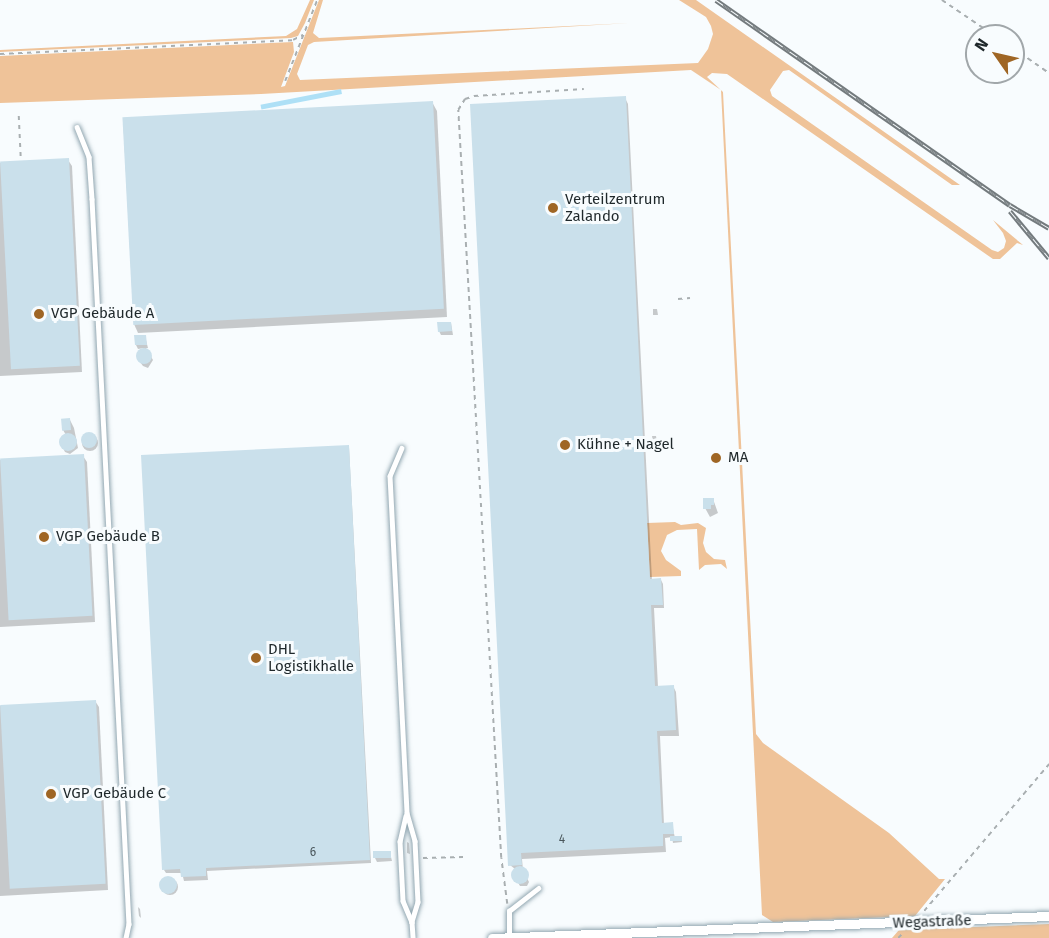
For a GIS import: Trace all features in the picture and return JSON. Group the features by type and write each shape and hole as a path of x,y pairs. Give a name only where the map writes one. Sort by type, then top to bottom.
{"street":[{"name":"Wegastraße","path":"492,938 1049,916"}],"lane":[{"path":"76,127 89,157 92,199 129,924 126,938"},
{"path":"402,448 390,476 407,813 415,841 416,859 418,903 412,922"},
{"path":"407,813 400,841 403,901 412,922 413,938"},
{"path":"510,938 509,911 538,888"}],"path":[{"path":"285,81 317,0"},
{"path":"942,0 977,24"},
{"path":"0,54 293,40 303,35"},
{"path":"1025,56 1049,73"},
{"path":"509,911 501,858 458,110 465,99 474,96 584,89"},
{"path":"19,116 21,159"},
{"path":"678,299 690,298"},
{"path":"913,922 1049,764"},
{"path":"416,859 463,857"}],"shaded area":[{"path":"310,0 314,0 305,23 298,36 291,38 0,52 0,50 286,36 297,29"},
{"path":"319,0 323,0 313,33 319,38 630,23 314,42 308,45 297,74 300,80 698,63 708,49 713,34 711,26 706,17 679,0 696,0 960,185 952,185 789,70 783,71 770,90 772,96 992,250 998,252 1004,248 1006,241 993,220 1023,245 1017,243 1000,259 993,259 727,74 712,73 707,77 721,90 691,70 261,94 0,103 0,56 293,42 294,52 281,87 285,86"},
{"path":"721,90 723,92 756,734 763,743 889,833 939,879 945,879 915,916 773,922 762,915"},
{"path":"675,522 681,525 698,523 706,528 703,543 706,552 714,559 725,560 727,569 721,564 705,565 699,570 697,529 677,530 667,535 661,551 666,560 681,571 681,576 650,577 647,523"},
{"path":"1049,924 1049,938 892,938 899,930"}],"water":[{"path":"341,89 342,94 261,110 261,105"}],"building":[{"path":"626,96 650,579 661,578 663,605 651,605 655,686 674,685 676,730 657,731 662,823 673,822 674,834 663,834 663,846 521,853 522,865 508,866 470,104"},
{"path":"433,101 444,309 133,325 122,117"},
{"name":"VGP Gebäude A","path":"69,158 80,366 11,369 0,162"},
{"path":"437,322 451,322 452,331 438,332"},
{"path":"134,335 146,335 147,345 135,345"},
{"path":"141,348 147,348 152,356 150,362 141,364 136,359 136,353"},
{"path":"70,418 71,430 62,431 61,419"},
{"path":"89,432 95,434 97,440 95,446 89,448 83,446 81,440 83,434"},
{"path":"68,433 74,436 77,442 74,448 68,451 62,448 59,442 62,436"},
{"name":"DHL Logistikhalle","path":"349,445 370,860 206,868 206,876 181,877 180,869 162,870 141,455"},
{"name":"VGP Gebäude B","path":"84,454 92,616 9,620 0,458"},
{"path":"703,498 714,498 714,505 711,505 711,509 703,509"},
{"name":"VGP Gebäude C","path":"96,700 106,884 10,889 0,705"},
{"path":"670,836 682,836 682,841 670,841"},
{"path":"373,851 391,851 391,858 373,858"},
{"path":"520,866 526,869 529,875 526,881 520,884 514,881 511,875 514,869"},
{"path":"168,876 174,879 177,885 174,891 168,894 162,891 159,885 162,879"}],"railway":[{"path":"716,0 1010,205 1049,228"},
{"path":"1010,211 1049,258"}],"place":[{"name":"Verteilzentrum Zalando","path":"553,208"},
{"name":"VGP Gebäude A","path":"39,314"},
{"name":"Kühne + Nagel","path":"565,445"},
{"name":"MA","path":"716,458"},
{"name":"VGP Gebäude B","path":"44,537"},
{"name":"DHL Logistikhalle","path":"256,658"},
{"name":"VGP Gebäude C","path":"51,794"}]}
